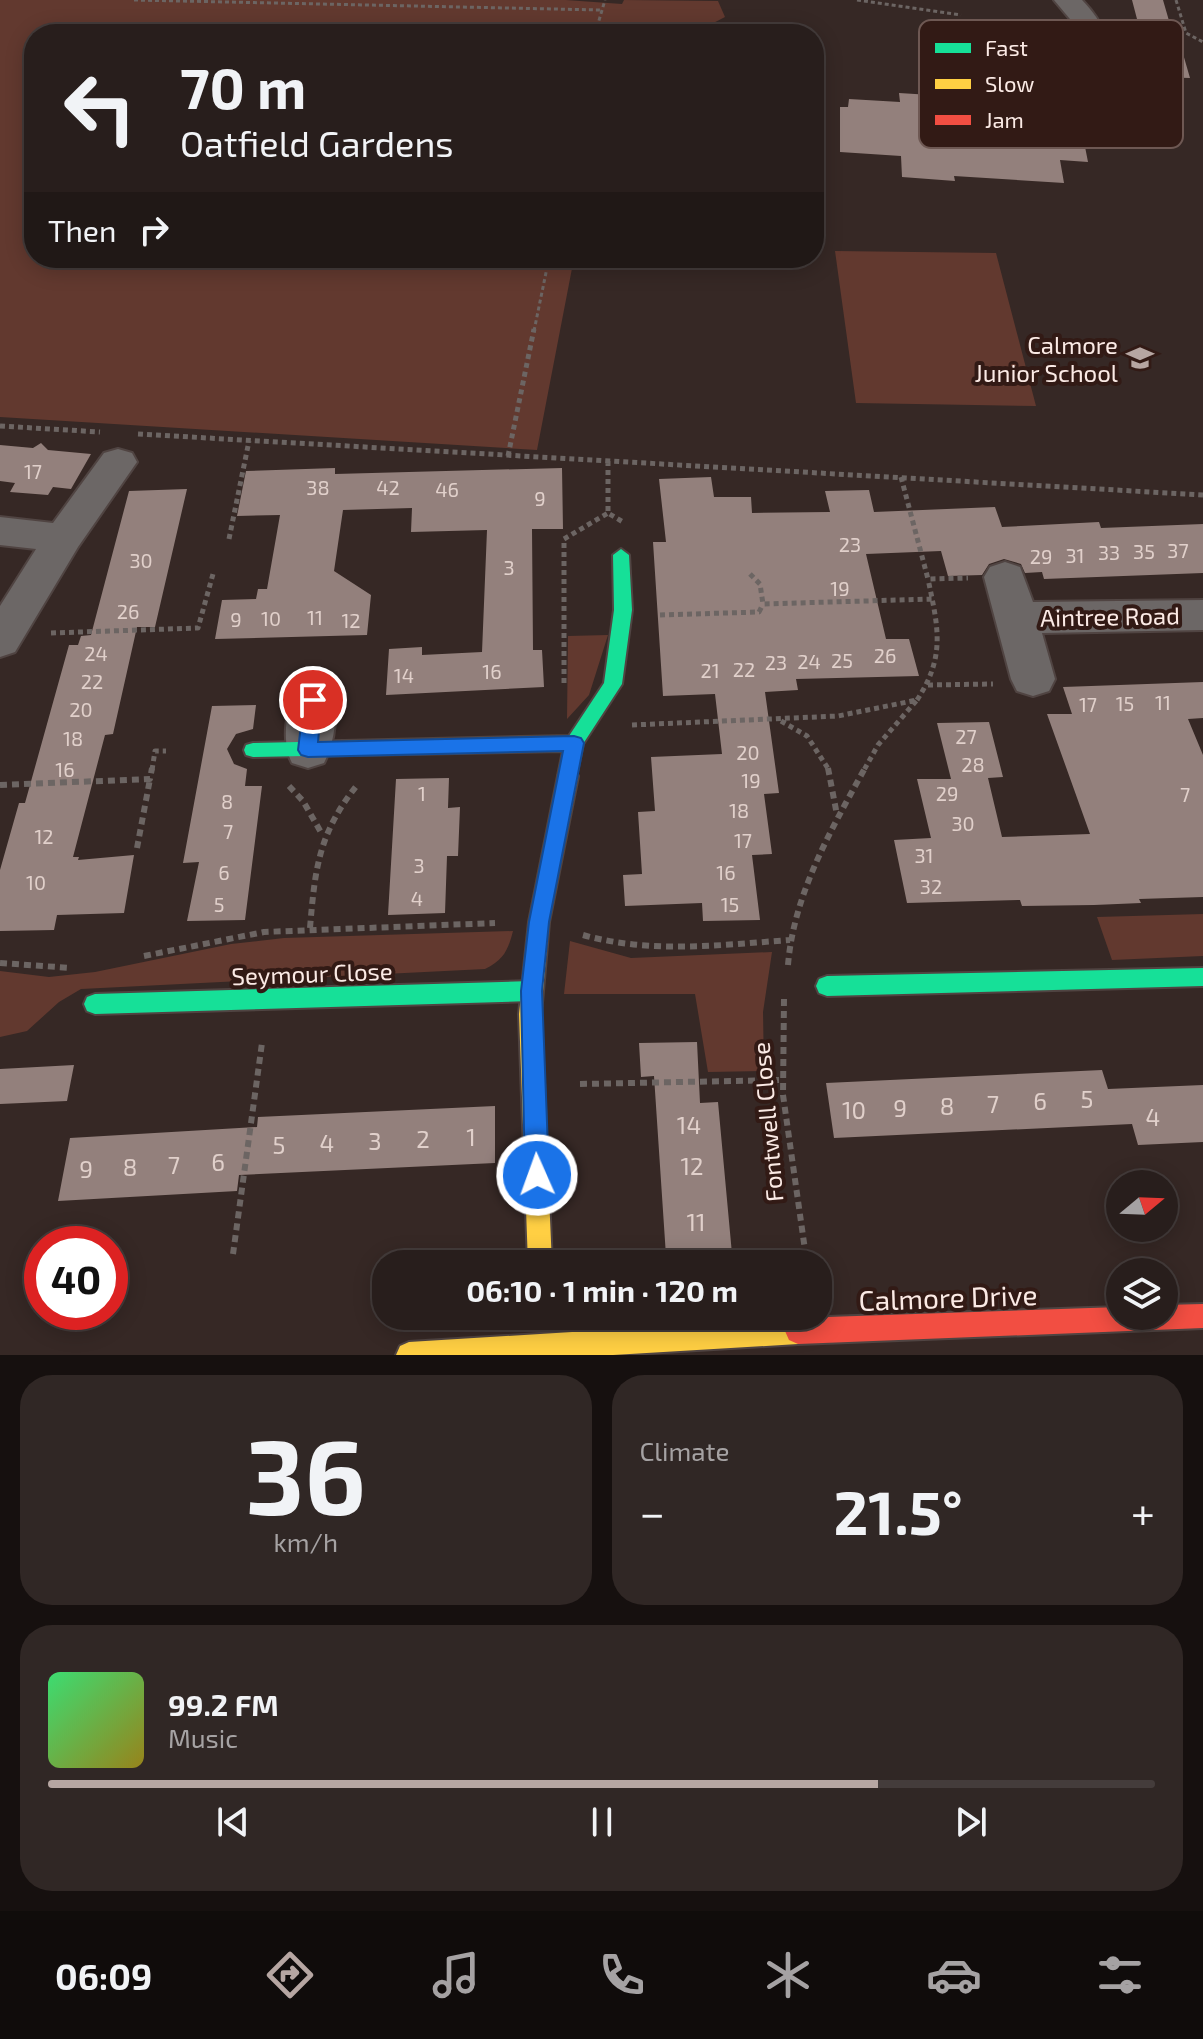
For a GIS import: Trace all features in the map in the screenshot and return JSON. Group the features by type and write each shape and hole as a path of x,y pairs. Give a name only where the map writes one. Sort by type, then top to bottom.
{"street":[{"path":"1067,0 1087,20"},
{"path":"2,638 63,538 116,442"},
{"path":"0,531 63,538"},
{"path":"540,1250 531,991 539,922 574,738 613,684 622,617 621,555"},
{"name":"Aintree Road","path":"1005,577 1033,679"},
{"name":"Aintree Road","path":"1016,618 1203,615"},
{"path":"308,750 313,700"},
{"path":"253,750 411,748 574,738"},
{"path":"827,986 1203,977"},
{"name":"Seymour Close","path":"95,1004 531,991"},
{"name":"Calmore Drive","path":"409,1355 542,1331 816,1330 1203,1316"}],"path":[{"path":"134,0 600,10"},
{"path":"597,24 605,0"},
{"path":"857,0 961,15"},
{"path":"1176,0 1182,20"},
{"path":"1183,23 1186,33 1203,42"},
{"path":"508,456 547,268"},
{"path":"0,426 116,442 249,441 1203,495"},
{"path":"229,539 249,441"},
{"path":"787,971 790,940 817,855 878,745 934,677 939,653 932,599 901,477"},
{"path":"608,513 564,539 574,738 699,723 838,716 917,700"},
{"path":"2,638 198,628 213,574"},
{"path":"622,617 759,612 763,604 760,584 750,574"},
{"path":"928,579 1005,577"},
{"path":"763,604 932,599"},
{"path":"928,685 1001,684 1033,679"},
{"path":"776,719 805,732 819,747 835,791 837,817"},
{"path":"310,928 322,835 336,809 381,764 411,748"},
{"path":"137,848 155,751 166,751"},
{"path":"0,785 150,779"},
{"path":"133,959 264,932 310,928 539,922 614,946 635,948 790,940"},
{"path":"0,963 76,968"},
{"name":"Fontwell Close","path":"785,987 783,1080 805,1250"},
{"path":"233,1254 268,998"},
{"path":"534,1085 783,1080"}],"shaded area":[{"path":"0,0 566,0 622,4 624,0 718,1 725,17 711,24 24,24 24,268 572,268 537,450 0,417"},
{"path":"835,251 996,253 1036,406 856,403"},
{"path":"608,635 589,695 567,719 568,636"},
{"path":"1203,914 1203,956 1112,960 1097,917"},
{"path":"513,931 504,954 485,969 81,989 59,1002 27,1031 0,1037 0,971 49,977 95,972 231,944 284,938"},
{"path":"570,941 631,958 772,952 763,1012 764,1071 708,1072 695,994 564,994"}],"building":[{"path":"1132,0 1163,0 1169,20 1137,20"},
{"path":"1183,54 1190,78 1183,78"},
{"path":"899,93 919,94 919,148 1085,148 1088,162 1060,160 1064,183 954,176 955,181 902,177 901,156 840,152 840,107 848,107 849,99 900,102"},
{"path":"41,443 48,450 91,454 71,489 53,487 48,495 10,492 15,483 0,481 0,445 33,448"},
{"path":"335,468 335,474 562,468 563,529 532,529 533,650 542,650 544,687 386,695 389,649 422,647 422,655 482,652 487,530 411,532 412,508 343,510 334,571 371,595 367,635 215,639 222,600 256,599 258,589 267,589 280,515 237,516 246,471"},
{"path":"711,477 714,497 751,497 752,513 830,512 825,491 869,490 874,512 995,507 1002,527 1099,522 1101,528 1203,524 1203,573 1044,579 1042,572 1025,573 1021,564 1004,559 989,564 982,575 948,576 941,551 866,554 886,639 909,639 919,676 796,679 798,690 765,692 779,793 764,794 772,854 752,855 760,920 703,921 702,903 625,906 623,875 642,874 638,812 655,811 651,757 722,754 715,694 663,696 653,542 666,542 659,479"},
{"path":"187,489 155,627 137,627 113,734 105,735 73,857 79,857 78,860 134,855 124,913 57,915 54,930 0,931 0,870 19,803 25,803 69,645 78,645 81,636 91,635 129,491"},
{"path":"1203,682 1203,718 1188,719 1203,755 1203,897 1139,899 1141,903 1094,905 1022,906 1020,900 907,903 894,840 931,838 917,779 951,779 937,723 989,722 1003,777 988,778 1002,837 1090,834 1047,714 1072,714 1063,687"},
{"path":"256,705 253,729 236,734 227,749 234,764 247,769 245,786 262,786 245,920 187,921 199,862 183,863 212,706"},
{"path":"449,778 448,808 460,807 458,856 447,856 445,913 388,915 396,779"},
{"path":"697,1042 700,1103 718,1102 732,1250 666,1250 654,1076 641,1077 639,1043"},
{"path":"74,1065 67,1101 0,1104 0,1069"},
{"path":"1102,1070 1108,1089 1203,1085 1203,1142 1138,1145 1132,1124 834,1138 826,1083"},
{"path":"495,1106 495,1163 239,1175 237,1191 58,1201 70,1138 257,1127 258,1117"}],"traffic: fast":[{"path":"568,776 574,743 613,684 623,610 621,555"},
{"path":"253,750 574,743"},
{"path":"827,986 1203,977"},
{"path":"95,1004 531,991"}],"traffic: slow":[{"path":"539,1250 530,1014 539,922 568,776"},
{"path":"409,1355 798,1331"}],"traffic: jam":[{"path":"798,1331 1203,1316"}],"place":[{"name":"Calmore Junior School","path":"1140,358"}],"route":[{"path":"313,700 308,750 574,743 539,922 531,991 537,1175"}]}
